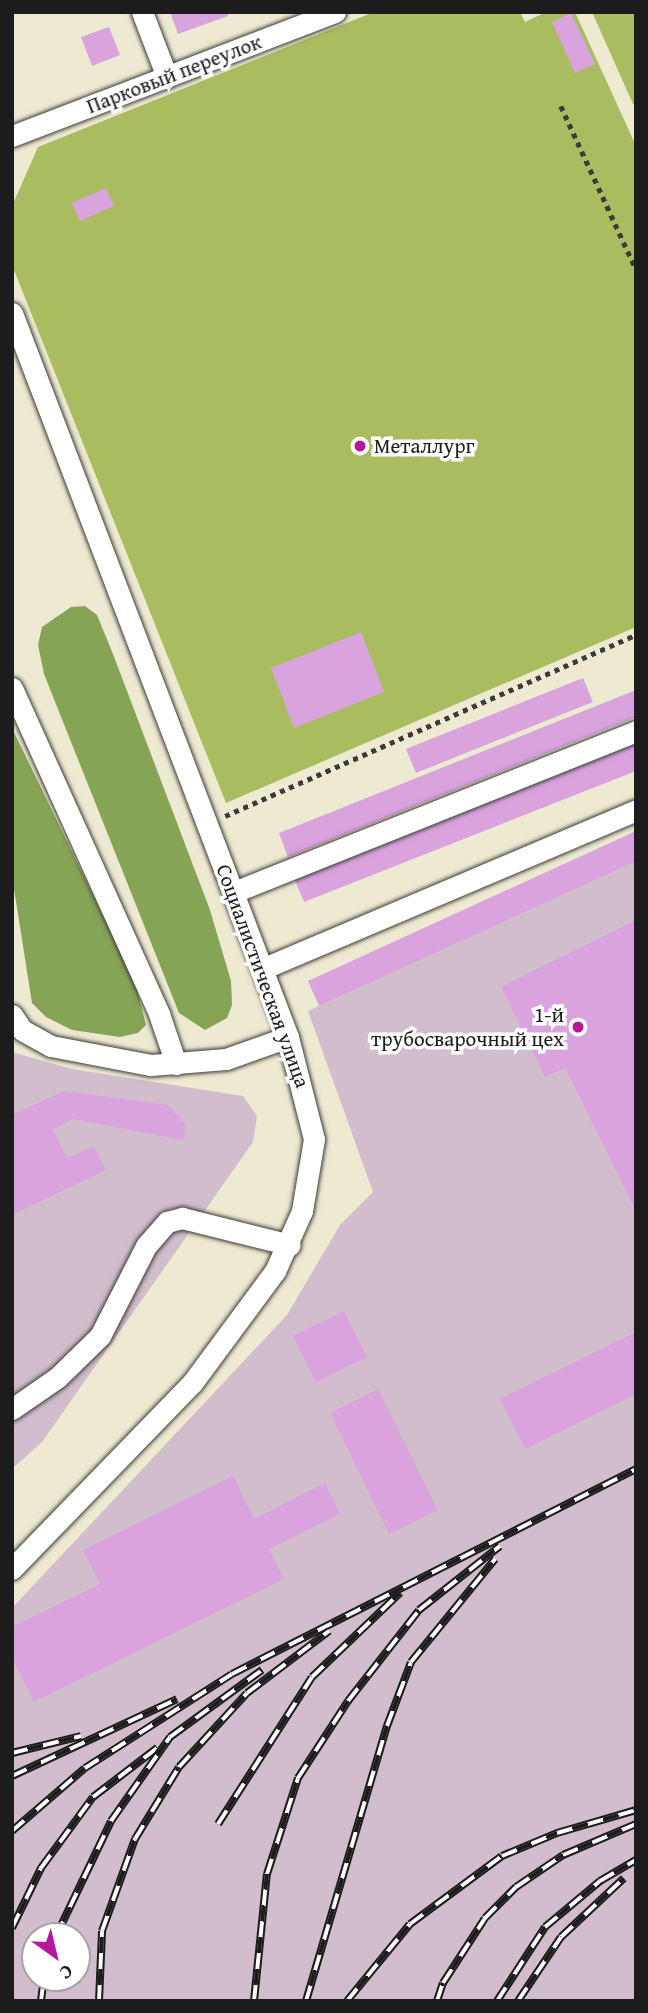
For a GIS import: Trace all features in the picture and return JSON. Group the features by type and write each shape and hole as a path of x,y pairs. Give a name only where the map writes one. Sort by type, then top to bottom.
{"street":[{"path":"142,12 167,77"},
{"name":"Парковый переулок","path":"12,136 335,12"},
{"name":"Социалистическая улица","path":"12,313 288,1037 314,1139 308,1189 290,1245 192,1383 12,1569"},
{"path":"12,688 159,1014 176,1064"},
{"path":"239,890 636,731"},
{"path":"262,969 636,810"},
{"path":"12,1015 35,1038 75,1054 176,1064 226,1059 288,1037"},
{"path":"12,1044 35,1038"},
{"path":"12,1409 58,1377 100,1336 146,1246 167,1222 182,1218 290,1245"}],"path":[{"path":"561,106 636,269"},
{"path":"208,824 636,635"}],"shaded area":[{"path":"636,860 636,2001 12,2001 12,1608 287,1315 340,1225 373,1192 308,1011"},
{"path":"12,1052 72,1069 243,1096 257,1116 253,1142 42,1442 12,1469"}],"green space":[{"name":"Металлург","path":"374,12 520,12 525,22 546,12 575,12 636,146 636,627 226,803 12,265 12,206 38,147"},
{"path":"592,12 636,12 636,103 633,104"},
{"path":"85,606 97,615 113,654 210,910 231,981 232,1005 227,1018 205,1030 179,1013 44,674 38,645 42,627 71,607"},
{"path":"12,728 135,982 146,1025 138,1033 120,1037 72,1030 46,1017 32,1003 12,876"}],"building":[{"path":"170,12 227,12 228,16 178,34"},
{"path":"571,13 595,64 575,73 552,22"},
{"path":"109,27 120,55 92,66 81,37"},
{"path":"106,188 114,206 80,221 72,203"},
{"path":"361,632 384,692 294,728 271,668"},
{"path":"583,678 593,702 416,773 406,749"},
{"path":"636,690 636,717 288,857 279,833"},
{"path":"636,740 636,771 304,902 293,876"},
{"path":"636,831 636,861 319,1006 308,981"},
{"name":"1-й трубосварочный цех","path":"636,920 636,1211 565,1068 545,1077 501,987"},
{"path":"64,1091 168,1105 186,1125 183,1140 73,1119 53,1129 67,1158 94,1146 106,1170 12,1215 12,1115"},
{"path":"344,1311 367,1357 316,1382 293,1336"},
{"path":"636,1332 636,1394 525,1449 500,1399"},
{"path":"378,1389 438,1510 389,1534 330,1413"},
{"path":"233,1476 254,1519 325,1483 340,1514 269,1549 284,1579 34,1702 12,1658 12,1627 100,1584 83,1550"}],"railway":[{"path":"12,1831 85,1768 232,1674 636,1469"},
{"path":"254,2001 267,1874 298,1778 348,1701 419,1610 500,1546"},
{"path":"306,2001 387,1726 411,1662 495,1559"},
{"path":"218,1824 312,1677 400,1593"},
{"path":"99,2001 102,1931 135,1839 179,1767 247,1693 329,1631"},
{"path":"63,1922 111,1821 170,1737 262,1670"},
{"path":"12,1776 177,1699"},
{"path":"12,1753 81,1736"},
{"path":"12,1928 41,1868 93,1797 157,1748"},
{"path":"347,2001 410,1924 502,1856 557,1833 636,1810"},
{"path":"437,2001 443,1983 485,1918 516,1887 563,1855 636,1824"},
{"path":"497,2001 545,1927 600,1881 636,1860"},
{"path":"518,2001 561,1937 624,1878"},
{"path":"41,2001 42,1992"}],"place":[{"name":"Металлург","path":"360,446"},
{"name":"1-й трубосварочный цех","path":"578,1027"}]}
